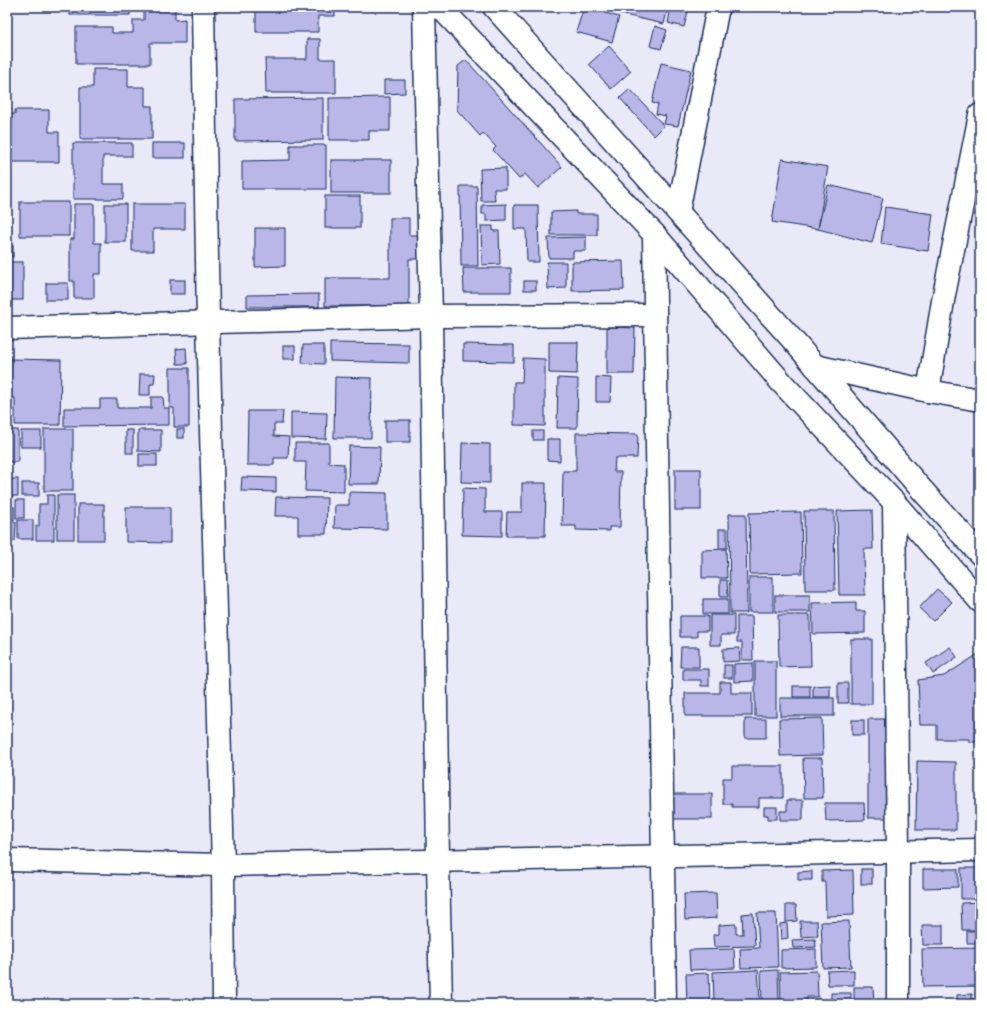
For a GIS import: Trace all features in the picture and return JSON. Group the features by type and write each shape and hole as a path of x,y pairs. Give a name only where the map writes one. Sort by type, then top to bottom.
{"street":[{"path":"203,7 208,322 223,865 224,1004"},
{"path":"424,7 432,316 441,1004"},
{"path":"440,7 654,234 782,383 894,502 980,601"},
{"path":"494,7 815,366 922,490 980,554"},
{"path":"678,212 718,7"},
{"path":"928,391 944,295 980,115"},
{"path":"654,234 664,1004"},
{"path":"7,328 432,316 655,316"},
{"path":"815,366 928,391 980,400"},
{"path":"894,502 898,851 898,1004"},
{"path":"7,860 223,865 980,850"}],"building":[{"path":"70,7 130,7 130,15 70,15"},
{"path":"144,7 175,7 175,20 185,19 185,43 150,43 150,64 76,64 76,27 112,27 112,33 133,33 133,20 144,20"},
{"path":"256,7 335,7 335,16 318,16 318,32 256,32"},
{"path":"584,7 619,17 612,42 576,32"},
{"path":"621,7 668,7 664,24 620,14"},
{"path":"671,7 689,7 684,27 668,23"},
{"path":"655,26 667,30 661,49 650,46"},
{"path":"307,39 320,39 320,59 336,59 336,93 266,93 265,59 307,59"},
{"path":"609,46 631,71 611,89 589,64"},
{"path":"466,60 562,167 538,188 525,174 519,179 493,150 496,147 483,133 480,136 457,110 458,66"},
{"path":"661,63 691,70 678,126 664,124 666,116 656,114 658,104 652,103"},
{"path":"93,69 128,69 128,87 145,87 145,106 152,106 152,139 80,139 80,87 93,87"},
{"path":"384,80 405,80 405,93 384,94"},
{"path":"630,89 664,126 654,136 620,98"},
{"path":"390,97 390,131 369,131 369,140 329,140 329,98"},
{"path":"323,98 323,140 235,141 235,99"},
{"path":"15,110 49,110 49,132 59,132 59,162 7,162 7,114 15,114"},
{"path":"73,143 132,143 132,156 103,156 103,184 123,184 123,199 73,199"},
{"path":"152,143 185,143 185,158 152,158"},
{"path":"290,145 326,145 326,189 242,189 242,161 290,160"},
{"path":"782,159 828,167 818,229 772,222"},
{"path":"331,160 391,160 391,193 331,193"},
{"path":"506,168 506,189 494,189 495,201 481,201 480,169"},
{"path":"828,185 883,198 872,243 818,229"},
{"path":"460,186 477,186 478,266 461,266"},
{"path":"325,196 360,196 360,228 325,228"},
{"path":"20,202 69,202 69,236 20,236"},
{"path":"74,204 94,204 94,243 101,243 101,274 94,274 94,298 74,298 74,281 70,281 70,239 74,239"},
{"path":"105,204 126,204 126,242 105,242"},
{"path":"132,204 185,204 185,229 153,229 153,251 132,251"},
{"path":"506,204 506,220 486,221 486,214 482,214 482,205"},
{"path":"514,205 538,205 539,262 527,262 526,229 514,229"},
{"path":"885,207 933,214 928,251 881,244"},
{"path":"576,211 576,214 597,214 597,235 551,235 551,212"},
{"path":"390,218 409,218 409,235 421,235 421,259 409,259 409,306 325,306 325,278 390,278"},
{"path":"481,226 493,226 493,231 499,231 500,264 482,265"},
{"path":"255,228 285,228 285,266 255,267"},
{"path":"586,237 586,251 573,251 573,258 549,258 548,238"},
{"path":"7,246 13,246 13,257 7,257"},
{"path":"623,261 624,290 572,291 572,262"},
{"path":"7,262 23,262 23,300 7,300"},
{"path":"547,262 566,262 566,288 548,289"},
{"path":"463,268 511,268 511,292 464,292"},
{"path":"170,280 185,280 185,294 170,294"},
{"path":"524,281 536,281 536,290 524,290"},
{"path":"46,283 68,283 68,300 46,300"},
{"path":"319,294 319,307 247,307 247,295"},
{"path":"607,327 635,328 634,374 607,374"},
{"path":"549,342 578,342 577,374 549,373"},
{"path":"330,343 409,344 409,363 330,361"},
{"path":"463,344 514,345 514,362 463,361"},
{"path":"303,345 324,345 324,364 302,363"},
{"path":"283,346 295,346 295,359 283,359"},
{"path":"186,348 187,364 177,364 176,349"},
{"path":"523,358 545,359 545,426 514,425 514,382 522,382"},
{"path":"7,359 61,360 60,425 15,425 15,398 7,398"},
{"path":"170,368 189,368 189,427 174,427 174,408 170,408"},
{"path":"140,374 155,374 154,384 150,384 150,395 139,395"},
{"path":"335,377 372,378 371,438 334,438"},
{"path":"596,377 611,378 610,402 596,402"},
{"path":"558,378 578,379 577,428 557,428"},
{"path":"151,397 163,397 164,408 169,408 169,425 64,426 64,408 100,408 100,399 117,399 117,408 151,408"},
{"path":"248,411 283,411 282,424 274,424 274,436 289,437 288,458 274,458 274,465 247,465"},
{"path":"291,412 327,413 326,439 291,438"},
{"path":"385,420 410,420 410,442 385,442"},
{"path":"44,429 73,429 73,491 44,491"},
{"path":"177,429 184,429 184,438 177,438"},
{"path":"7,430 18,430 18,462 7,462"},
{"path":"126,430 133,430 133,453 126,453"},
{"path":"138,430 161,430 161,452 138,451"},
{"path":"21,431 41,431 41,447 21,447"},
{"path":"533,431 543,431 543,440 533,440"},
{"path":"576,433 638,434 637,458 615,458 614,472 621,472 620,527 609,527 609,531 576,530 576,526 562,526 563,471 576,471"},
{"path":"547,439 560,439 560,461 547,460"},
{"path":"295,443 329,443 329,463 344,464 344,492 305,491 306,462 295,462"},
{"path":"462,443 490,444 490,483 461,482"},
{"path":"349,446 380,447 379,484 348,484"},
{"path":"139,454 157,454 157,466 139,466"},
{"path":"675,469 701,469 701,510 675,510"},
{"path":"242,477 276,478 276,492 241,491"},
{"path":"7,479 18,479 18,496 7,496"},
{"path":"22,483 39,483 39,496 22,496"},
{"path":"522,483 546,483 545,536 506,536 507,512 522,512"},
{"path":"463,488 485,489 485,512 502,512 502,536 462,535"},
{"path":"349,492 387,493 387,529 334,528 335,505 349,505"},
{"path":"47,495 54,495 54,540 36,540 36,526 39,526 39,504 47,504"},
{"path":"57,495 74,495 74,539 57,539"},
{"path":"276,497 327,498 326,534 298,534 298,516 275,516"},
{"path":"16,500 24,500 24,518 16,518"},
{"path":"78,504 104,504 104,540 78,540"},
{"path":"7,507 14,507 14,520 7,520"},
{"path":"126,507 170,507 170,543 126,542"},
{"path":"872,510 873,549 864,549 865,595 839,595 837,511"},
{"path":"804,511 834,511 835,590 805,590"},
{"path":"801,512 802,573 750,574 749,513"},
{"path":"729,514 746,514 747,613 730,613"},
{"path":"18,520 33,520 33,539 18,539"},
{"path":"7,522 16,522 15,541 7,541"},
{"path":"719,529 727,529 727,548 719,548"},
{"path":"726,549 727,578 702,578 702,550"},
{"path":"749,577 773,577 773,612 749,612"},
{"path":"720,580 727,580 728,597 720,597"},
{"path":"937,589 952,602 933,621 919,608"},
{"path":"775,595 810,595 810,612 775,612"},
{"path":"703,599 728,599 728,614 703,614"},
{"path":"856,602 856,611 865,611 865,633 813,634 812,603"},
{"path":"710,615 734,615 734,635 721,635 721,645 710,645"},
{"path":"778,615 810,615 811,666 779,667"},
{"path":"680,616 708,616 708,631 697,631 697,637 680,637"},
{"path":"737,616 752,616 753,660 742,660 742,642 737,642"},
{"path":"851,639 872,639 872,704 851,704"},
{"path":"681,647 699,647 699,667 680,667"},
{"path":"950,647 957,657 933,674 926,663"},
{"path":"739,648 740,661 723,662 723,649"},
{"path":"980,653 980,742 969,742 969,739 937,739 937,725 920,725 918,680 944,676"},
{"path":"755,661 776,661 776,716 755,716"},
{"path":"753,663 753,681 734,682 734,664"},
{"path":"724,665 732,665 732,678 724,678"},
{"path":"683,669 709,669 709,686 701,686 701,680 683,680"},
{"path":"720,682 731,682 731,693 752,693 752,716 685,716 685,693 720,693"},
{"path":"838,683 848,683 848,703 838,703"},
{"path":"830,685 830,697 813,697 813,686"},
{"path":"793,686 810,686 810,697 793,697"},
{"path":"780,698 834,698 834,716 780,716"},
{"path":"822,718 823,755 780,756 779,719"},
{"path":"745,719 766,719 766,738 745,738"},
{"path":"868,719 886,719 887,818 868,818"},
{"path":"852,720 864,720 864,735 852,735"},
{"path":"803,758 822,758 823,798 804,798"},
{"path":"917,761 956,762 956,830 916,830"},
{"path":"732,766 783,766 783,798 759,798 759,807 732,807 732,804 723,804 723,778 732,778"},
{"path":"667,794 712,794 712,819 667,819"},
{"path":"787,800 803,800 803,820 780,820 780,811 787,811"},
{"path":"825,803 864,803 865,820 826,821"},
{"path":"764,807 777,807 777,819 768,819 768,815 764,815"},
{"path":"961,868 980,868 980,899 961,899"},
{"path":"861,869 872,869 872,884 861,884"},
{"path":"923,869 958,869 958,887 923,888"},
{"path":"853,870 854,915 826,916 825,882 822,882 822,871"},
{"path":"812,871 812,880 798,880 798,872"},
{"path":"716,893 717,918 685,920 684,894"},
{"path":"980,902 980,930 962,930 961,903"},
{"path":"786,905 796,905 797,921 786,922"},
{"path":"753,913 755,946 714,947 713,935 719,934 719,925 736,924 736,934 743,934 742,914"},
{"path":"757,913 776,913 778,967 741,968 740,949 759,948"},
{"path":"800,921 817,921 818,936 801,937"},
{"path":"849,921 851,967 823,968 821,922"},
{"path":"787,923 788,938 781,939 780,924"},
{"path":"922,925 943,925 943,945 923,945"},
{"path":"967,931 980,931 980,943 967,943"},
{"path":"815,939 816,947 793,948 792,940"},
{"path":"980,948 980,986 923,987 922,949"},
{"path":"734,949 735,968 690,970 689,950"},
{"path":"816,949 816,967 781,968 781,950"},
{"path":"758,970 760,1001 714,1003 713,972"},
{"path":"778,970 779,1004 762,1004 761,971"},
{"path":"854,970 854,985 828,985 827,971"},
{"path":"817,971 818,997 807,997 807,1004 781,1004 780,972"},
{"path":"709,973 710,1004 687,1004 686,974"},
{"path":"854,987 873,987 874,1004 854,1004"},
{"path":"976,992 980,992 980,1004 976,1004"},
{"path":"831,993 851,993 851,1004 811,1004 811,1000 831,999"},
{"path":"972,994 972,1004 957,1004 957,995"}]}
